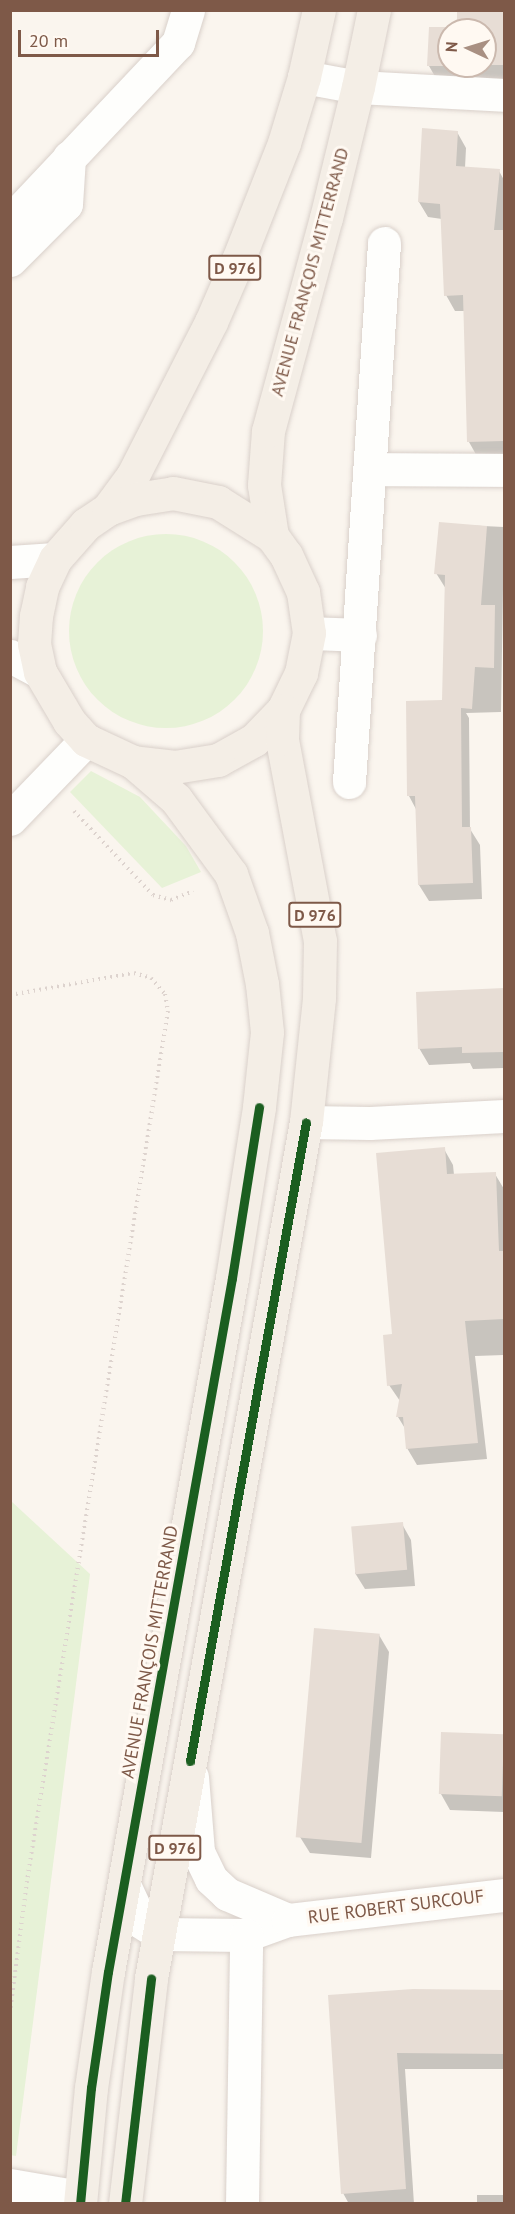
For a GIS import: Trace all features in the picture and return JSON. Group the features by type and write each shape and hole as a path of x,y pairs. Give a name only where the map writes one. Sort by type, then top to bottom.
{"main road":[{"name":"D 976","path":"108,509 133,475 211,322 284,143 304,77 319,10"},
{"name":"AVENUE FRANÇOIS MITTERRAND","path":"272,536 264,485 268,431 358,87 374,10"},
{"path":"173,493 218,502 272,536 286,555 303,592 309,633 301,673 283,710 254,740 218,760 176,767 133,762 86,740 69,721 40,672 34,644 36,616 42,587 55,559 86,524 108,509 136,499 173,493"},
{"name":"D 976","path":"125,2204 151,1978 306,1122 319,998 320,941 282,739 283,710"},
{"name":"AVENUE FRANÇOIS MITTERRAND","path":"80,2200 91,2088 108,1972 232,1278 259,1107 267,1032 262,984 252,933 231,874 176,799 133,762"}],"street":[{"path":"10,221 178,43 188,10"},
{"path":"304,77 358,87 504,95"},
{"path":"10,260 66,204 69,157"},
{"path":"349,782 384,243"},
{"path":"370,469 504,470"},
{"path":"10,562 55,559"},
{"path":"309,633 360,635"},
{"path":"10,656 40,672"},
{"path":"10,819 86,740"},
{"path":"306,1122 370,1123 504,1116"},
{"name":"RUE ROBERT SURCOUF","path":"190,1761 198,1852 207,1872 227,1894 288,1920"},
{"path":"125,1887 141,1922 160,1934"},
{"name":"RUE ROBERT SURCOUF","path":"160,1934 246,1935 288,1920 504,1895"},
{"path":"242,2204 246,1935"},
{"path":"10,2185 80,2200"}],"path":[{"path":"45,781 153,895 171,900 199,889"},
{"path":"10,995 134,974 151,978 165,994 168,1011 27,1881 10,2012"}],"green space":[{"path":"176,534 212,545 235,562 247,577 256,594 262,612 262,650 256,668 247,685 235,700 220,712 203,721 185,727 156,728 120,717 91,693 80,677 70,650 69,621 80,585 104,556 120,545 147,535"},
{"path":"91,771 140,797 186,846 201,872 162,888 70,792"},
{"path":"11,1501 90,1574 16,2156 10,2155"}],"building":[{"path":"457,10 504,10 504,65 497,65 497,18 457,18"},
{"path":"429,27 437,27 437,66 427,66"},
{"path":"422,128 458,131 456,166 500,169 494,230 504,230 504,441 467,442 463,295 444,296 440,204 418,202"},
{"path":"439,522 487,526 481,605 495,605 494,668 475,667 472,709 461,708 462,827 471,827 473,883 418,885 415,796 407,796 406,701 442,700 445,575 434,574"},
{"path":"504,988 504,1052 462,1053 462,1047 418,1049 416,992"},
{"path":"445,1147 447,1174 496,1172 499,1251 504,1251 504,1319 465,1321 478,1443 406,1449 403,1417 396,1417 402,1384 387,1386 383,1335 392,1334 376,1153"},
{"path":"403,1522 407,1570 355,1574 351,1527"},
{"path":"314,1628 380,1634 361,1843 296,1837"},
{"path":"441,1732 504,1734 502,1796 439,1794"},
{"path":"413,1989 504,1990 504,2054 397,2053 406,2189 341,2194 328,1995"}],"cycle path":[{"path":"80,2204 91,2088 108,1972 232,1278 259,1107"},
{"path":"190,1761 306,1122"},
{"path":"125,2204 151,1978"}]}
